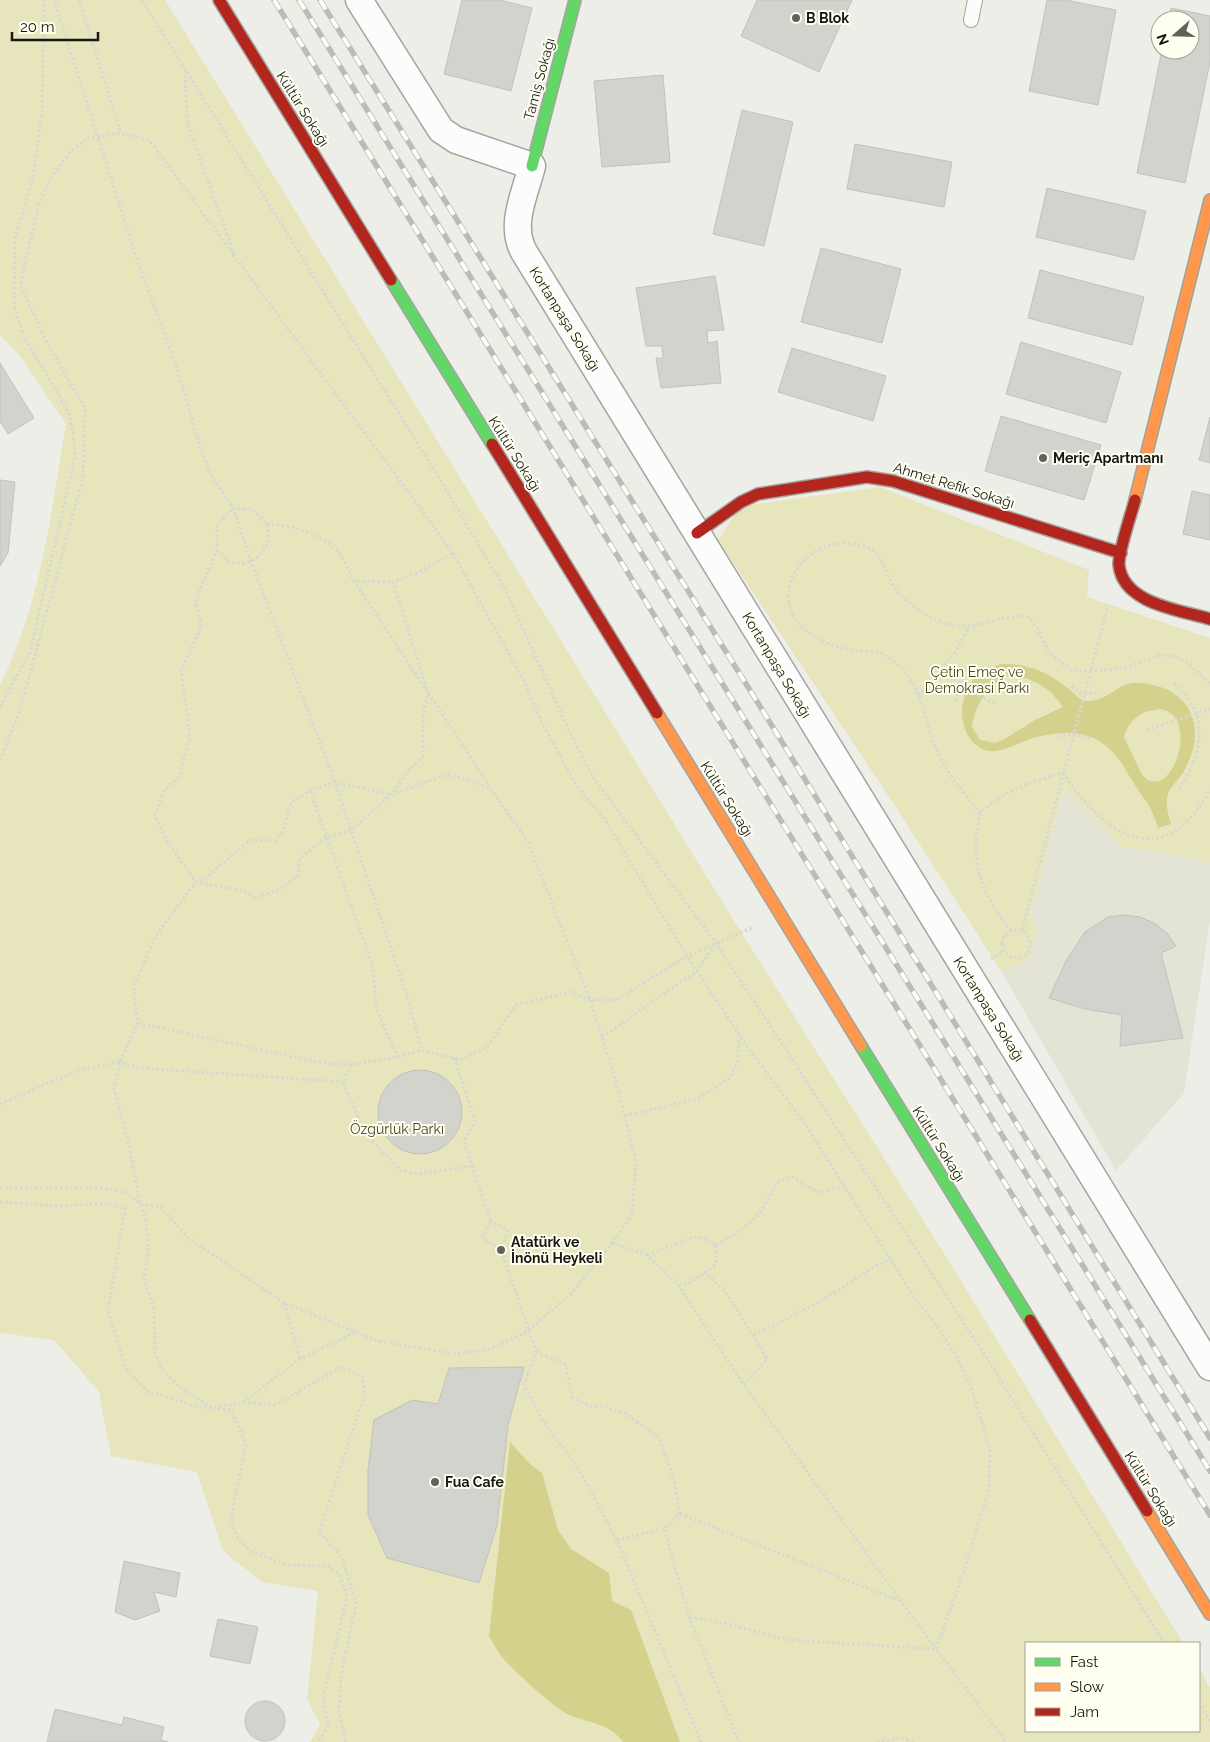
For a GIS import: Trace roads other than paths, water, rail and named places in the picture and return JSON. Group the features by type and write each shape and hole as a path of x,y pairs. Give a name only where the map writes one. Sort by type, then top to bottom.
{"street":[{"name":"Kültür Sokağı","path":"219,0 1210,1614"},
{"path":"359,0 441,130 456,140 532,166"},
{"name":"Tamiş Sokağı","path":"532,166 575,0"},
{"name":"Kortanpaşa Sokağı","path":"532,166 517,222 519,242 696,534 1210,1368"},
{"path":"1210,200 1120,558 1124,582 1142,597 1210,619"},
{"name":"Ahmet Refik Sokağı","path":"696,534 741,502 758,494 872,477 893,481 1120,558"}],"lane":[{"path":"970,20 975,0"}],"railway":[{"path":"274,0 1210,1515"},
{"path":"299,0 1210,1471"},
{"path":"320,0 766,716 1210,1438"}],"place":[{"name":"B Blok","path":"796,18"},
{"name":"Meriç Apartmanı","path":"1043,458"},
{"name":"Atatürk ve İnönü Heykeli","path":"501,1250"},
{"name":"Fua Cafe","path":"435,1482"}],"park label":[{"name":"Çetin Emeç ve Demokrasi Parkı","path":"977,680"},
{"name":"Özgürlük Parkı","path":"397,1129"}]}
